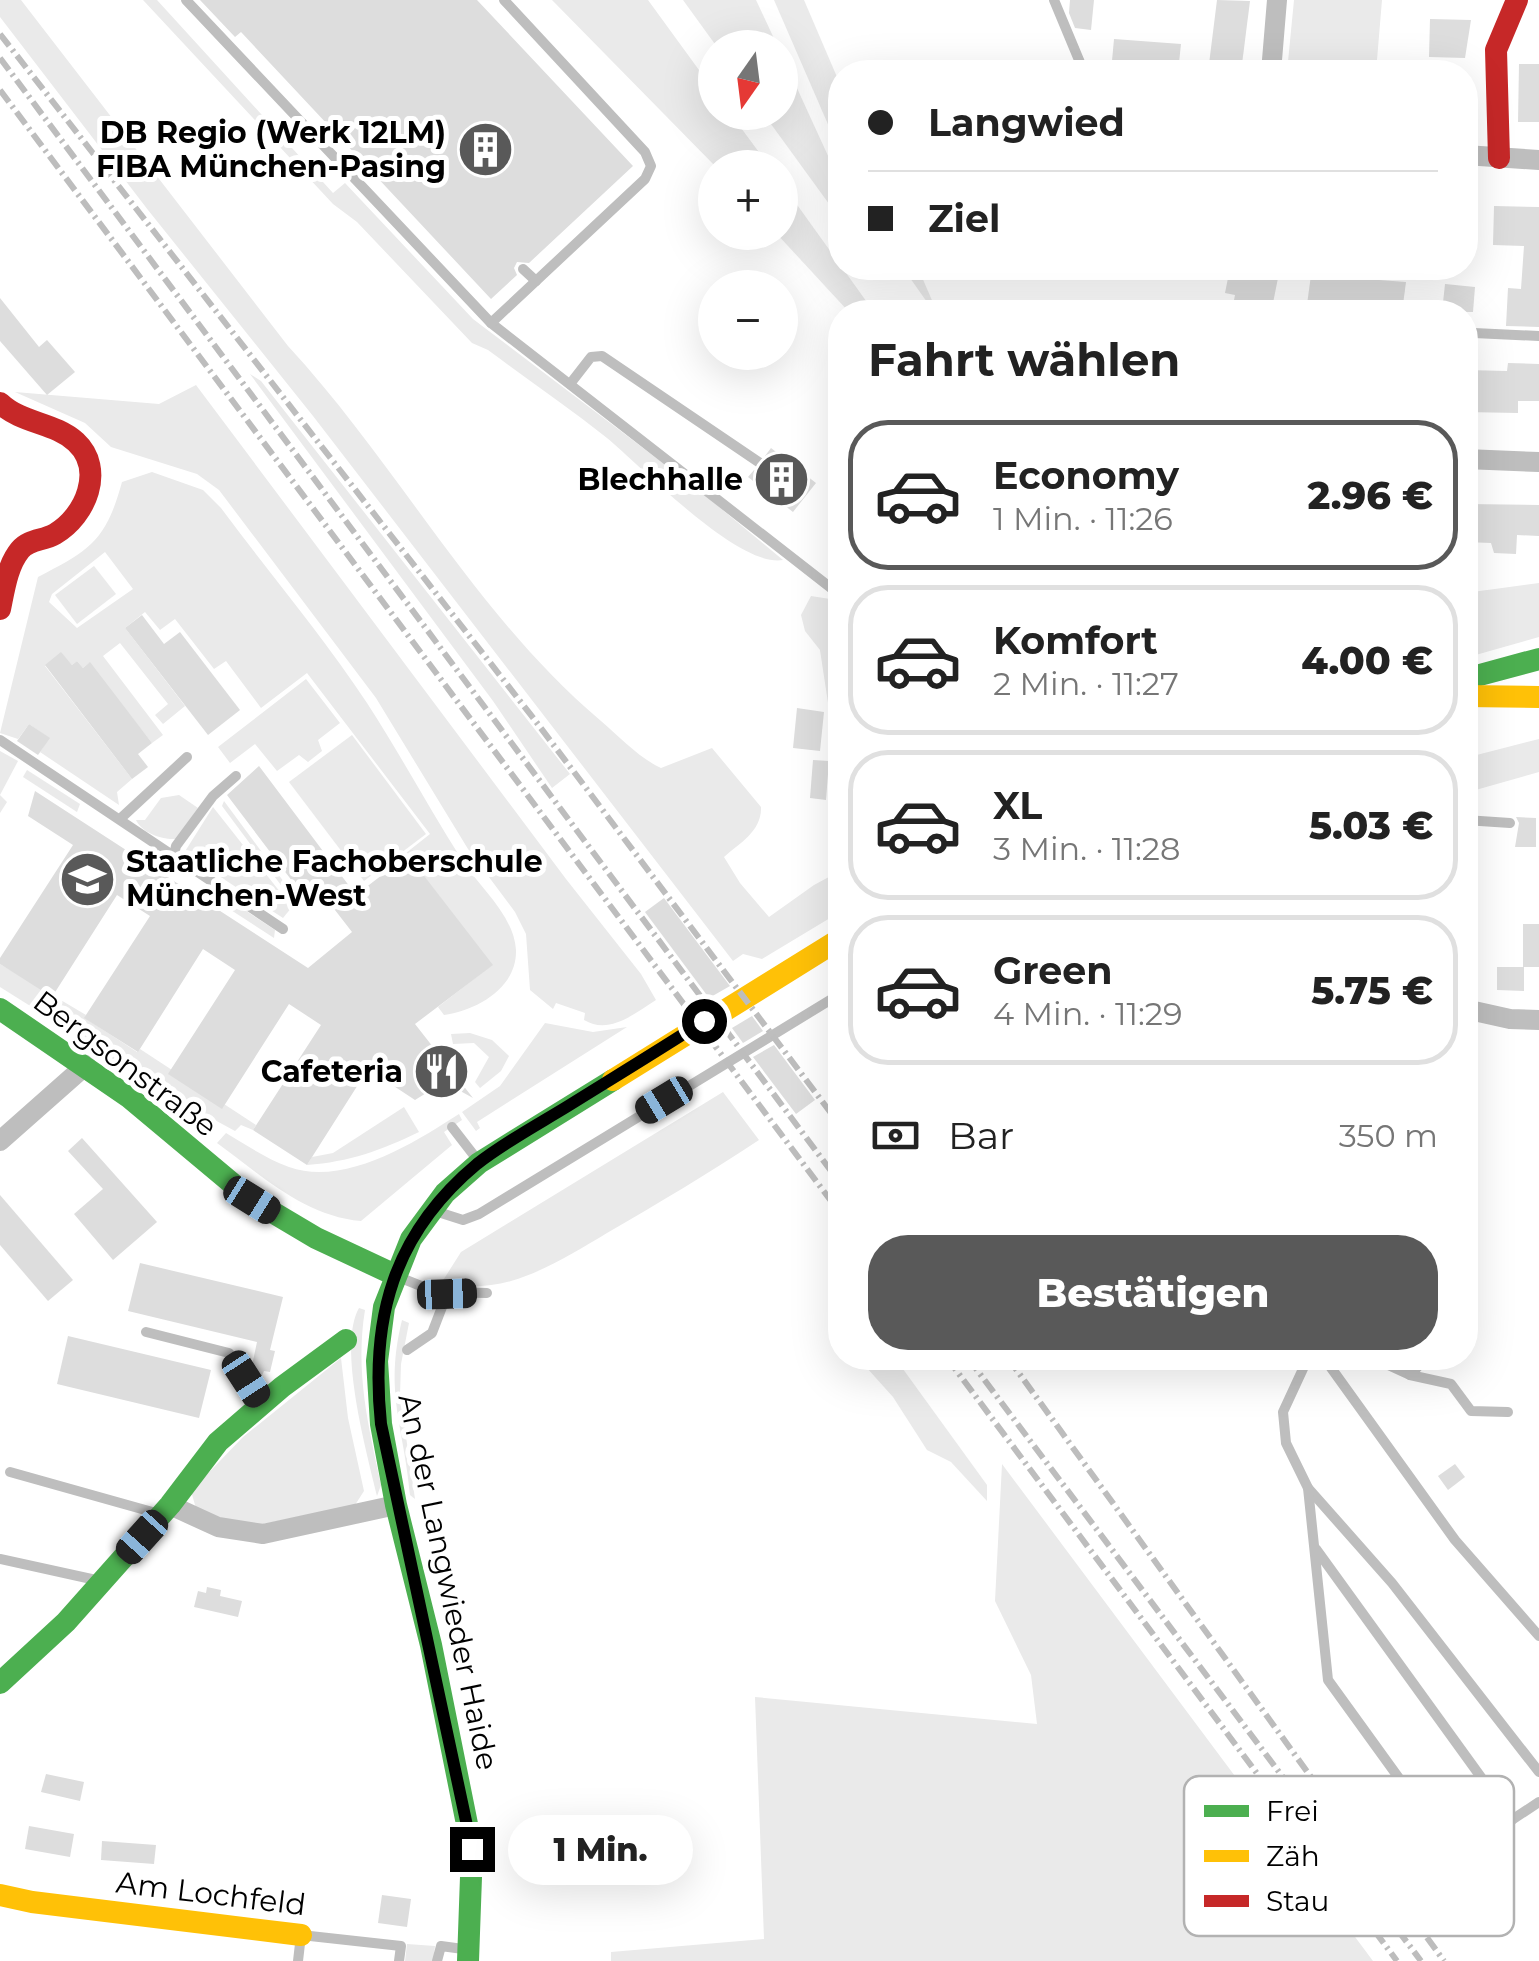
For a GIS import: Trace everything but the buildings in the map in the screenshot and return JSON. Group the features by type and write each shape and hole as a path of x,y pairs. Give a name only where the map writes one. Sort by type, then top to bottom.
{"street":[{"path":"1273,60 1277,0"},
{"path":"1499,158 1496,50 1517,0"},
{"path":"1478,156 1539,160"},
{"path":"0,403 12,417 43,425 75,440 90,460 92,478 86,502 56,533 25,545 9,569 0,609"},
{"path":"1478,460 1539,462"},
{"path":"1478,675 1539,659"},
{"path":"1478,696 1539,698"},
{"path":"394,1276 411,1239 432,1210 479,1163 828,946"},
{"name":"Bergsonstraße","path":"0,1009 86,1065 252,1200 304,1232 394,1276"},
{"path":"1478,1012 1539,1020"},
{"path":"0,1141 86,1065"},
{"name":"An der Langwieder Haide","path":"394,1276 380,1329 377,1386 396,1505 472,1849 468,1955"},
{"path":"0,1683 66,1622 166,1510 218,1442 346,1340"},
{"path":"166,1510 218,1527 262,1534 396,1505"},
{"name":"Am Lochfeld","path":"0,1895 301,1936"}],"lane":[{"path":"186,0 490,323 828,585"},
{"path":"490,323 645,179 651,166 645,152 504,0"},
{"path":"1054,0 1079,60"},
{"path":"523,268 536,281"},
{"path":"1478,332 1539,336"},
{"path":"570,384 591,357 602,356 760,463"},
{"path":"0,740 283,929"},
{"path":"120,820 187,757"},
{"path":"174,855 176,846 212,796 236,776"},
{"path":"1478,821 1510,823"},
{"path":"432,1210 462,1220 479,1214 828,1001"},
{"path":"452,1127 479,1163"},
{"path":"394,1276 447,1294 487,1292"},
{"path":"407,1350 432,1333 447,1294"},
{"path":"146,1332 229,1353 262,1404"},
{"path":"1302,1370 1283,1412 1286,1443 1308,1488 1392,1583 1539,1772"},
{"path":"1333,1370 1455,1540 1539,1636"},
{"path":"1399,1370 1451,1384 1471,1411 1508,1412"},
{"path":"1410,1375 1415,1370"},
{"path":"10,1472 166,1510"},
{"path":"1308,1488 1328,1680 1395,1776"},
{"path":"1315,1548 1480,1776"},
{"path":"0,1559 102,1582"},
{"path":"1514,1819 1539,1802"},
{"path":"298,1961 301,1936"},
{"name":"Am Lochfeld","path":"301,1936 400,1946 400,1961"},
{"path":"437,1961 440,1946 468,1955"}],"shaded area":[{"path":"0,0 21,0 288,346 366,440 476,588 556,680 630,747 661,768 712,748 761,807 754,830 724,857 769,917 828,877 828,919 762,959 743,954 733,961 0,17"},
{"path":"143,0 157,0 333,193 345,183 473,319 701,492 783,560 764,558 717,533 607,438 488,350 472,343 357,222 333,204"},
{"path":"552,0 648,0 698,69 698,130 743,130 757,150 699,150"},
{"path":"683,0 756,0 770,30 705,30"},
{"path":"774,0 804,0 828,60 828,124 798,55 798,30 787,30"},
{"path":"1294,0 1382,0 1377,60 1288,60"},
{"path":"798,90 828,156 828,202 798,161 798,150 790,150 775,130 798,130"},
{"path":"798,206 828,248 828,280 851,280 865,300 838,300 792,250 798,250"},
{"path":"911,280 923,280 932,300 926,300"},
{"path":"250,374 261,381 570,774 552,788 493,701"},
{"path":"196,385 641,974 656,1000 621,1021 603,1025 584,1020 585,1013 556,1003 553,1009 530,990 526,934 515,912 468,849 376,698 219,490 197,474 111,447 85,423 15,392 159,404"},
{"path":"152,472 203,490 332,653 379,722 462,860 509,925 514,937 515,963 493,995 444,1015 438,1007 492,965 406,853 430,834 307,673 261,708 226,661 214,669 175,619 160,630 145,612 125,628 185,706 163,724 155,715 168,704 120,643 103,656 163,735 152,743 89,663 83,668 77,661 72,665 61,653 45,666 132,779 117,792 119,805 40,752 49,738 29,724 18,739 0,733 38,577 94,542 109,518 122,482","holes":["105,552 133,589 77,628 49,602 52,594"]},
{"path":"94,566 116,594 77,624 55,595"},
{"path":"1539,583 1539,637 1478,654 1478,591"},
{"path":"811,596 828,599 828,703 820,650 805,631 801,615"},
{"path":"306,679 340,723 318,740 322,751 308,762 299,755 277,771 255,744 230,763 218,747"},
{"path":"352,735 426,834 364,881 289,782"},
{"path":"1539,739 1539,772 1478,789 1478,755"},
{"path":"0,751 18,761 0,795"},
{"path":"27,770 80,804 77,812 23,777"},
{"path":"0,795 7,802 0,813"},
{"path":"179,795 198,808 176,839 153,835 139,825 136,820 145,820 161,798"},
{"path":"224,801 298,901 295,904 222,806"},
{"path":"213,807 292,907 283,918 184,853"},
{"path":"225,897 275,930 274,938 217,901"},
{"path":"0,964 256,1125 253,1130 241,1125 235,1131 213,1119 180,1112 102,1051 0,987"},
{"path":"545,1023 593,1032 627,1027 477,1122 480,1128 476,1131 462,1112 500,1086"},
{"path":"470,1033 492,1040 509,1056 501,1071 480,1088 475,1082 489,1057 474,1043 453,1044 451,1034"},
{"path":"723,1092 759,1140 536,1272 485,1286 442,1282 461,1252"},
{"path":"404,1107 419,1132 365,1154 307,1165 312,1157 333,1153"},
{"path":"459,1114 462,1120 444,1132 452,1145 361,1221 340,1218 302,1203 217,1143 226,1133 289,1167 310,1172 332,1171 378,1159"},
{"path":"359,1308 365,1310 362,1376 381,1485 377,1496 352,1373 353,1325"},
{"path":"402,1320 409,1323 400,1395 415,1499 410,1495 395,1389"},
{"path":"341,1358 348,1418 364,1491 355,1505 254,1526 197,1512 191,1491 243,1437"},
{"path":"869,1370 904,1370 987,1485 987,1501 951,1462 927,1450 893,1397"},
{"path":"1002,1464 1235,1776 1184,1776 1184,1936 1354,1936 1373,1961 611,1961 611,1952 764,1939 755,1697 1037,1724 1031,1675 995,1601"},
{"path":"407,1944 435,1946 433,1961 405,1961"}],"railway":[{"path":"0,34 534,719 828,1109"},
{"path":"0,58 828,1167"},
{"path":"0,90 828,1197"},
{"path":"956,1370 1259,1776"},
{"path":"977,1370 1282,1776"},
{"path":"1017,1370 1310,1776"},
{"path":"1378,1936 1397,1961"},
{"path":"1402,1936 1421,1961"},
{"path":"1426,1936 1444,1961"}],"traffic: fast":[{"path":"1478,675 1539,659"},
{"path":"0,1009 130,1098 252,1200 316,1238 395,1275"},
{"path":"468,1961 472,1849 381,1424 377,1361 384,1307 411,1239 445,1193 479,1163 613,1080"},
{"path":"0,1683 66,1622 170,1505 218,1442 282,1387 346,1340"}],"traffic: slow":[{"path":"1478,696 1539,697"},
{"path":"613,1080 828,946"},
{"path":"0,1895 301,1935"}],"traffic: jam":[{"path":"1499,158 1496,50 1517,0"},
{"path":"0,403 76,442 85,453 90,478 83,504 66,526 20,550 7,578 0,609"}],"place":[{"name":"DB Regio (Werk 12LM) FIBA München-Pasing","path":"485,150"},
{"name":"Blechhalle","path":"782,480"},
{"name":"Staatliche Fachoberschule München-West","path":"87,879"},
{"name":"Cafeteria","path":"442,1072"}],"route":[{"path":"472,1849 381,1424 377,1361 384,1307 411,1239 462,1178 497,1150 704,1021"}]}
